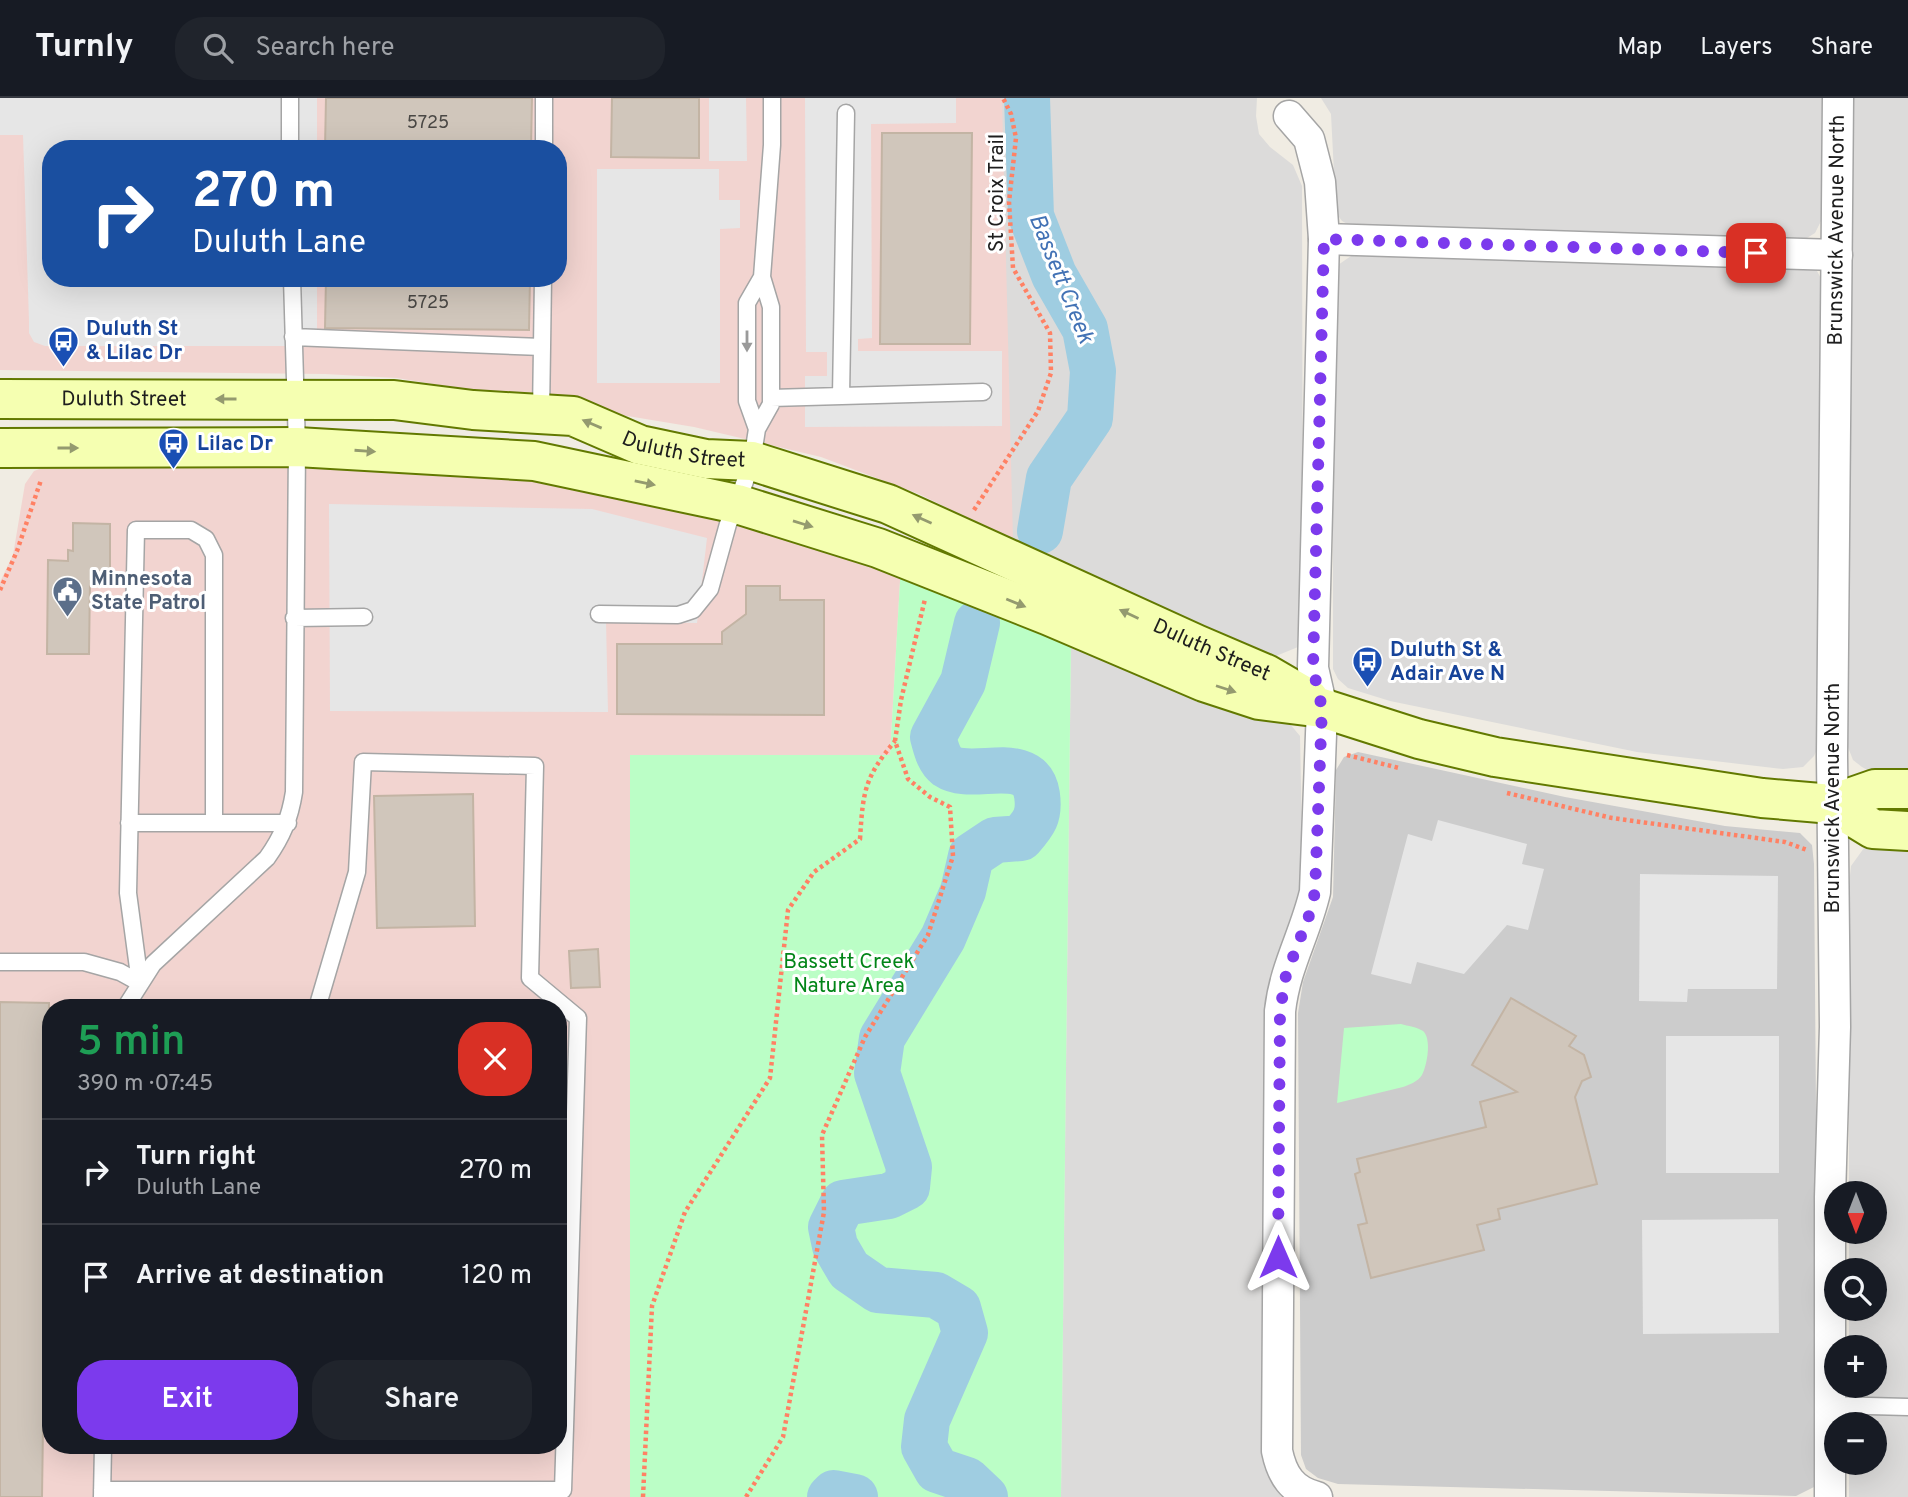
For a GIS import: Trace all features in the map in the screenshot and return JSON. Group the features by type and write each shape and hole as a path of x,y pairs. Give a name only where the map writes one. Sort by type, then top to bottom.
{"street":[{"name":"Brunswick Avenue North","path":"1830,1497 1830,1197 1835,1027 1832,804 1838,98"},
{"path":"1289,116 1310,139 1320,182 1324,239 1313,668 1322,708 1322,748 1315,892 1310,913 1286,975 1280,1011 1277,1451 1281,1470 1291,1483 1317,1497"},
{"path":"1324,239 1837,255"},
{"name":"Duluth Street","path":"0,399 394,400 473,410 573,416 640,445 706,458 755,445 1266,674 1322,708"},
{"name":"Duluth Street","path":"0,448 297,447 534,461 737,504 878,548 1204,681 1259,700 1322,708 1419,739 1495,757 1748,796 1832,804 1875,789 1908,789"},
{"name":"Duluth Street","path":"1832,804 1873,829 1908,831"}],"lane":[{"path":"290,98 290,140"},
{"path":"544,98 544,140"},
{"path":"599,614 678,615 693,610 710,589 727,524 737,504 771,404 771,307 762,277 772,145 772,98"},
{"path":"841,396 846,113"},
{"path":"755,445 747,401 747,303 762,277"},
{"path":"130,999 153,964 267,858 288,823 294,792 297,447 292,287"},
{"path":"541,414 542,287"},
{"path":"293,337 542,347"},
{"path":"771,398 983,392"},
{"path":"140,983 128,893 136,530 191,530 206,539 214,555 214,823"},
{"path":"294,618 363,617"},
{"path":"320,999 357,872 363,762 535,766 530,978 555,999"},
{"path":"129,823 288,823"},
{"path":"0,962 84,962 120,972 140,983"},
{"path":"567,1009 578,1018 567,1389"},
{"path":"1830,1405 1908,1407"},
{"path":"103,1454 102,1494 564,1490 565,1454"}],"path":[{"name":"St Croix Trail","path":"974,511 1038,411 1051,373 1050,333 1013,268 1009,202 1016,138 1011,114 1003,98"},
{"path":"0,590 17,551 39,480 51,480"},
{"path":"746,1497 783,1437 824,1212 822,1135 865,1037 928,935 953,856 950,807 930,797 908,779 895,741 901,700 925,597"},
{"path":"643,1497 652,1306 685,1212 770,1078 788,910 814,872 860,839 862,807 870,773 895,741"},
{"path":"1322,748 1410,771"},
{"path":"1504,793 1612,818 1785,842 1804,850 1833,849"}],"shaded area":[{"path":"0,98 1002,98 1013,540 919,494 821,457 694,427 397,378 325,374 0,370"},
{"path":"0,98 317,98 317,140 42,140 42,287 317,287 317,346 45,346 34,342 29,333 23,135 0,135"},
{"path":"709,98 746,98 747,161 709,161"},
{"path":"805,98 956,98 956,123 871,124 872,338 858,339 858,351 1002,351 1002,426 805,427 805,376 827,376 827,352 806,352"},
{"path":"1001,98 1257,98 1259,134 1270,147 1293,165 1302,186 1303,636 1298,647 1276,656 1258,655 1012,539"},
{"path":"1321,98 1825,98 1822,219 1815,233 1807,238 1351,226 1342,221 1336,213 1331,114"},
{"path":"1853,98 1908,98 1908,775 1875,774 1853,760 1846,742"},
{"path":"597,169 719,169 719,200 740,200 740,228 720,229 720,383 597,383"},
{"path":"1351,256 1806,264 1817,271 1825,286 1820,743 1814,756 1803,767 1783,769 1637,752 1390,701 1348,688 1338,679 1333,669 1333,276 1338,265"},
{"path":"423,465 605,488 901,564 890,755 630,755 630,1497 0,1497 0,582 13,555 25,484 34,471 45,467"},
{"path":"329,504 592,509 707,538 697,623 606,621 608,712 330,711"},
{"path":"1071,642 1290,724 1300,736 1303,889 1271,985 1265,1035 1270,1475 1281,1497 1061,1497"},
{"path":"1358,752 1565,797 1725,826 1800,833 1812,845 1819,1476 1814,1487 1796,1496 1338,1484 1318,1478 1306,1469 1301,1455 1298,1013 1303,982 1333,897 1336,770 1344,757"},
{"path":"1438,820 1527,844 1522,864 1544,869 1528,930 1507,925 1464,974 1417,962 1411,984 1371,974 1408,834 1432,841"},
{"path":"1882,843 1908,844 1908,1497 1849,1497 1849,1475 1887,1475 1887,1412 1849,1412 1849,1398 1887,1398 1887,1335 1849,1335 1849,1321 1887,1321 1887,1258 1849,1258 1849,1244 1887,1244 1887,1181 1849,1181 1849,885 1851,866 1864,848"},
{"path":"1640,874 1778,876 1777,989 1688,989 1687,1002 1639,1001"},
{"path":"1666,1036 1779,1036 1779,1173 1666,1173"},
{"path":"1778,1219 1779,1333 1643,1334 1642,1220"}],"green space":[{"name":"Bassett Creek Nature Area","path":"901,564 1071,642 1061,1497 630,1497 630,755 890,755"},
{"path":"1401,1024 1421,1030 1426,1035 1427,1059 1420,1077 1403,1087 1337,1103 1344,1028"}],"building":[{"path":"326,98 532,98 531,140 325,140"},
{"path":"612,98 699,98 699,158 611,157"},
{"path":"882,133 972,133 970,344 880,344"},
{"path":"326,287 530,287 529,330 325,328"},
{"name":"Minnesota State Patrol","path":"73,523 110,524 110,581 90,581 89,654 47,654 48,560 68,561 68,550 73,551"},
{"path":"746,586 780,586 780,600 824,600 824,715 617,714 617,644 722,644 722,632 746,614"},
{"path":"473,794 475,926 377,928 374,796"},
{"path":"598,949 600,987 571,988 569,951"},
{"path":"1511,998 1576,1036 1569,1046 1584,1055 1591,1077 1582,1081 1575,1097 1597,1184 1498,1209 1500,1219 1477,1225 1484,1250 1371,1278 1358,1225 1367,1223 1355,1174 1360,1172 1357,1159 1486,1127 1480,1102 1517,1092 1472,1065"},
{"path":"0,1002 42,1003 42,1497 0,1497"}],"waterway":[{"name":"Bassett Creek","path":"1027,98 1031,216 1054,275 1085,329 1093,371 1090,418 1049,478 1040,531"},
{"name":"Bassett Creek","path":"977,623 963,682 933,737 936,749 947,766 958,770 999,770 1024,774 1032,782 1037,795 1037,814 1021,838 995,840 971,856 963,891 943,938 882,1038 877,1073 909,1167 907,1187 889,1196 843,1203 831,1227 835,1246 849,1270 878,1290 936,1295 958,1308 965,1333 927,1420 924,1447 937,1470 967,1480 985,1497"},
{"name":"Bassett Creek","path":"830,1497 834,1493 855,1497"}],"place":[{"name":"Duluth St & Lilac Dr","path":"63,368"},
{"name":"Lilac Dr","path":"174,471"},
{"name":"Minnesota State Patrol","path":"68,618"},
{"name":"Duluth St & Adair Ave N","path":"1367,689"}],"route":[{"path":"1278,1257 1280,1011 1286,975 1310,913 1317,873 1322,708 1313,668 1324,239 1756,253"}]}
